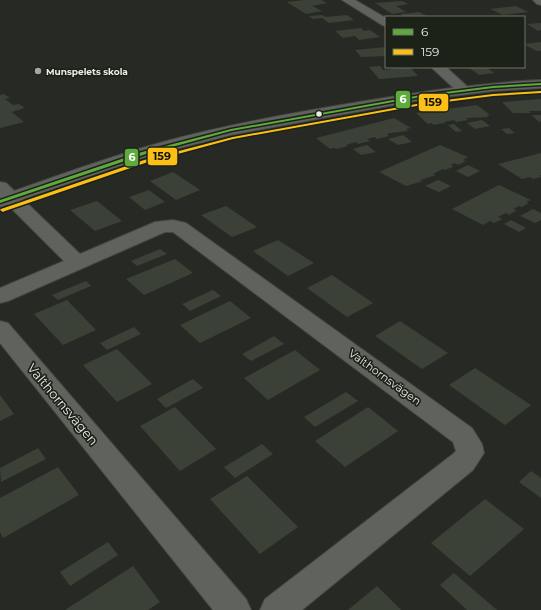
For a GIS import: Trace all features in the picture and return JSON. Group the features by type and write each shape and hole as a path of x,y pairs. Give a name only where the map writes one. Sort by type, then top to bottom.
{"street":[{"path":"347,0 385,22"},
{"path":"439,68 464,90"},
{"path":"4,195 193,139 271,122 399,98 464,90 541,84"},
{"path":"4,195 77,263"},
{"name":"Valthornsvägen","path":"0,296 162,226 179,227 463,435 468,444 470,453 462,462 277,610"},
{"name":"Valthornsvägen","path":"0,328 234,610"}],"building":[{"path":"321,0 327,3 312,6 322,11 306,14 287,2"},
{"path":"402,1 408,4 396,6 406,12 392,14 375,3"},
{"path":"516,6 528,12 503,15 490,9"},
{"path":"419,12 427,16 403,16 400,14"},
{"path":"322,15 326,17 347,15 354,20 329,23 322,18 313,19 309,16"},
{"path":"541,23 541,30 538,31 527,24"},
{"path":"361,28 364,31 370,30 380,37 359,40 355,36 343,38 335,31"},
{"path":"541,42 541,51 536,51 525,44"},
{"path":"385,47 385,56 361,57 355,50"},
{"path":"380,66 383,70 411,68 418,76 379,79 369,67"},
{"path":"469,68 487,68 494,73 479,75"},
{"path":"4,94 10,98 5,99 13,105 19,104 25,108 12,112 24,122 0,128 0,95"},
{"path":"541,99 541,111 529,111 531,113 513,113 502,102"},
{"path":"477,105 490,115 487,115 489,117 466,118 468,120 456,122 454,120 433,125 432,123 428,124 416,113"},
{"path":"532,115 541,115 541,121 539,122"},
{"path":"394,118 411,128 406,129 408,131 387,134 389,136 377,139 375,137 367,139 370,141 358,144 356,142 337,149 330,149 316,138"},
{"path":"482,120 490,126 475,129 467,123"},
{"path":"454,124 462,131 456,132 448,125"},
{"path":"509,128 515,133 507,134 501,129"},
{"path":"403,135 412,142 398,145 388,139"},
{"path":"367,145 376,152 361,155 353,149"},
{"path":"440,145 468,157 463,160 466,161 458,165 455,163 451,165 453,167 445,170 443,169 433,174 436,175 406,186 379,172"},
{"path":"541,153 541,177 522,179 498,164"},
{"path":"468,165 480,171 468,177 456,171"},
{"path":"173,172 200,190 176,200 150,181"},
{"path":"438,180 451,186 439,192 425,186"},
{"path":"499,185 531,200 526,202 529,203 522,207 519,206 513,209 517,210 509,215 506,213 498,217 502,219 494,223 490,221 483,225 452,209"},
{"path":"149,190 165,202 145,210 129,197"},
{"path":"97,201 122,221 95,231 70,210"},
{"path":"226,206 257,227 232,237 201,215"},
{"path":"533,209 541,213 541,220 535,223 520,216"},
{"path":"511,220 526,228 519,232 504,224"},
{"path":"278,240 314,263 288,276 253,251"},
{"path":"160,249 167,254 137,266 131,261"},
{"path":"175,259 193,273 144,295 126,279"},
{"path":"332,275 373,303 347,317 307,288"},
{"path":"86,281 91,286 58,300 52,295"},
{"path":"213,290 221,296 190,311 182,304"},
{"path":"67,300 96,330 63,345 34,314"},
{"path":"230,301 251,318 200,343 180,325"},
{"path":"400,321 448,353 422,369 375,336"},
{"path":"134,327 141,334 107,350 100,343"},
{"path":"274,336 284,344 251,361 242,354"},
{"path":"117,349 152,384 117,402 83,365"},
{"path":"295,350 320,370 268,400 244,378"},
{"path":"475,368 531,405 505,425 449,385"},
{"path":"193,379 203,388 166,408 157,399"},
{"path":"346,392 358,401 315,427 304,417"},
{"path":"0,395 14,414 0,421"},
{"path":"175,407 216,449 180,471 140,426"},
{"path":"368,407 398,431 345,467 315,441"},
{"path":"262,444 273,454 235,478 224,467"},
{"path":"38,448 46,459 1,482 0,468"},
{"path":"58,467 79,495 3,538 0,532 0,498"},
{"path":"531,471 541,478 541,498 519,482"},
{"path":"247,476 298,527 260,554 210,499"},
{"path":"485,499 524,529 470,576 431,543"},
{"path":"108,542 118,555 70,586 60,572"},
{"path":"133,566 160,602 148,610 65,610"},
{"path":"454,573 497,610 467,610 440,585"},
{"path":"377,586 401,610 348,610"}],"transit line":[{"name":"6","path":"0,202 144,153 231,130 421,96 493,87 541,84"},
{"name":"159","path":"3,210 146,161 233,138 422,104 493,95 541,92"}],"place":[{"name":"Munspelets skola","path":"38,71"}]}
